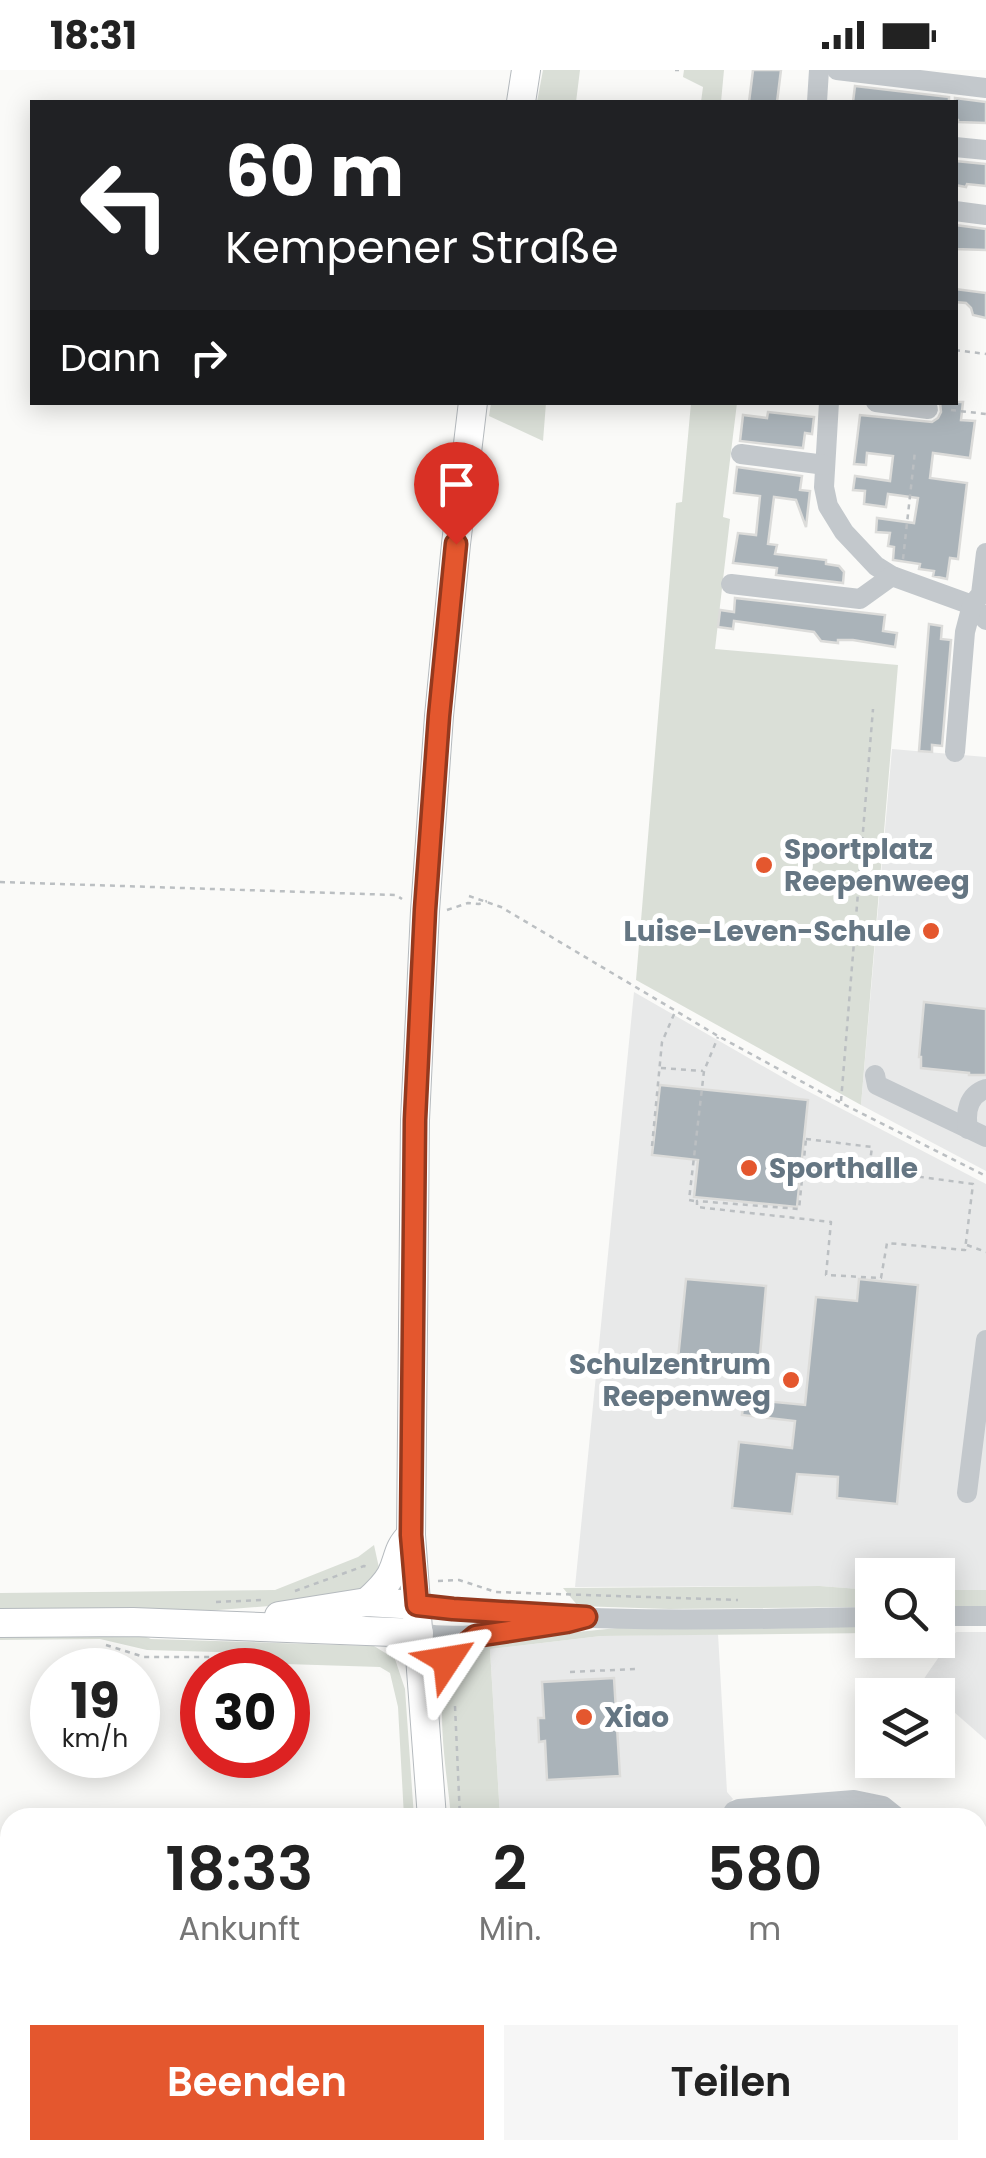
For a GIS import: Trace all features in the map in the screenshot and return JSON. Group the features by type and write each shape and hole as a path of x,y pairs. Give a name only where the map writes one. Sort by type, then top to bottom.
{"main road":[{"path":"521,100 526,70"},
{"path":"431,1808 411,1535 415,1120 439,716 473,405"},
{"path":"367,1602 386,1582 400,1547 411,1535"},
{"path":"228,1626 367,1602 418,1619"},
{"path":"0,1623 228,1626 418,1619"}],"street":[{"path":"817,100 819,70"},
{"path":"837,70 986,88"},
{"path":"958,147 986,150"},
{"path":"958,211 986,214"},
{"path":"829,405 824,486 828,506 844,532 876,566 979,613"},
{"path":"898,405 928,409"},
{"path":"741,454 825,465"},
{"path":"955,752 965,632 979,613 986,553"},
{"path":"731,584 860,598 896,578"},
{"path":"875,1075 877,1085 977,1133"},
{"path":"977,1133 966,1117 968,1104 986,1088"},
{"path":"967,1493 986,1340"},
{"path":"418,1619 453,1609 586,1617 855,1617"},
{"path":"955,1616 986,1616"},
{"path":"418,1619 445,1637 476,1636 586,1617"},
{"path":"425,1710 437,1699 439,1678 447,1660 476,1636"},
{"path":"739,1808 854,1800 886,1808"}],"path":[{"path":"958,350 986,354"},
{"path":"951,410 986,414"},
{"path":"896,578 915,451"},
{"path":"841,1103 873,709"},
{"path":"0,882 396,894"},
{"path":"469,896 515,915 718,1036 986,1176"},
{"path":"652,1146 662,1042 675,1010"},
{"path":"697,1201 697,1207 832,1222 826,1274 882,1278 888,1243 965,1250 973,1184 868,1170 872,1147 806,1139 800,1209 689,1200 704,1071 718,1036"},
{"path":"660,1068 704,1071"},
{"path":"966,1244 986,1252"},
{"path":"99,1643 144,1657 180,1657"},
{"path":"570,1672 635,1669"},
{"path":"455,1708 460,1808"}],"shaded area":[{"path":"543,70 580,70 576,100 537,100"},
{"path":"684,70 724,70 721,100 701,100 703,87 683,77"},
{"path":"491,405 546,405 543,441 489,416"},
{"name":"Sportplatz Reepenweeg","path":"691,405 737,405 723,517 730,519 715,649 898,665 861,1105 636,980 676,503 682,502"},
{"name":"Luise-Leven-Schule","path":"892,749 986,757 986,1171 861,1105"},
{"name":"Schulzentrum Reepenweg","path":"634,992 796,1085 986,1184 986,1590 955,1590 955,1558 855,1558 855,1589 575,1587"},
{"path":"374,1545 381,1577 345,1600 181,1613 0,1616 0,1593 275,1590 358,1557"},
{"path":"820,1586 855,1589 855,1607 578,1606 563,1588"},
{"path":"955,1590 986,1590 986,1607 955,1607"},
{"path":"855,1624 855,1633 601,1636 490,1649 499,1808 450,1808 442,1720 445,1682 457,1658 488,1641 637,1626"},
{"path":"0,1630 130,1630 151,1639 374,1646 395,1659 405,1689 413,1808 404,1808 398,1707 390,1673 380,1667 310,1665 310,1648 160,1650 100,1639 0,1640"},
{"path":"986,1632 986,1740 955,1713 955,1678 924,1678 938,1658 955,1658 955,1633"},
{"path":"718,1634 727,1792 733,1799 725,1808 499,1808 490,1649 601,1636"}],"building":[{"path":"753,70 781,70 777,100 749,100"},
{"path":"855,86 949,97 949,100 853,100"},
{"path":"955,100 986,102 986,123 958,122"},
{"path":"958,161 986,164 986,186 958,186"},
{"path":"958,225 986,229 986,250 958,249"},
{"path":"958,289 986,293 986,318 973,315 966,303 958,302"},
{"path":"963,402 961,420 975,421 970,458 933,453 930,478 967,483 958,559 950,558 947,579 933,576 934,571 919,569 920,564 893,560 894,547 888,546 890,533 876,532 877,518 914,523 918,498 888,494 886,507 864,504 865,491 853,490 855,476 890,481 893,456 867,453 866,465 854,464 860,415 932,422 941,412 940,405"},
{"path":"768,412 814,417 812,434 805,433 803,448 740,441 743,415 767,418"},
{"path":"737,467 802,476 800,490 810,491 806,527 796,500 774,497 768,544 777,545 775,554 826,560 826,564 839,566 844,572 843,583 776,575 777,568 733,563 738,533 756,535 760,496 734,493"},
{"path":"735,598 885,615 883,631 897,633 895,647 853,640 821,641 814,632 734,621 733,629 718,627 720,610 734,612"},
{"path":"929,624 942,626 941,639 951,640 942,746 932,745 932,752 919,751"},
{"path":"924,1002 986,1009 986,1075 921,1068"},
{"name":"Sporthalle","path":"660,1085 808,1100 797,1207 694,1197 698,1160 652,1155"},
{"path":"686,1279 766,1286 759,1367 678,1359"},
{"path":"859,1279 918,1285 897,1504 837,1498 838,1477 797,1474 792,1514 732,1508 739,1442 792,1448 795,1421 742,1415 744,1399 805,1405 816,1297 857,1301"},
{"path":"614,1678 620,1776 547,1780 545,1741 539,1742 538,1718 544,1718 542,1682"}],"place":[{"name":"Sportplatz Reepenweeg","path":"764,865"},
{"name":"Luise-Leven-Schule","path":"931,931"},
{"name":"Sporthalle","path":"749,1168"},
{"name":"Schulzentrum Reepenweg","path":"791,1380"},
{"name":"Xiao","path":"584,1717"}],"route":[{"path":"447,1660 476,1636 586,1617 417,1605 411,1535 415,1120 425,910 456,544"}]}
